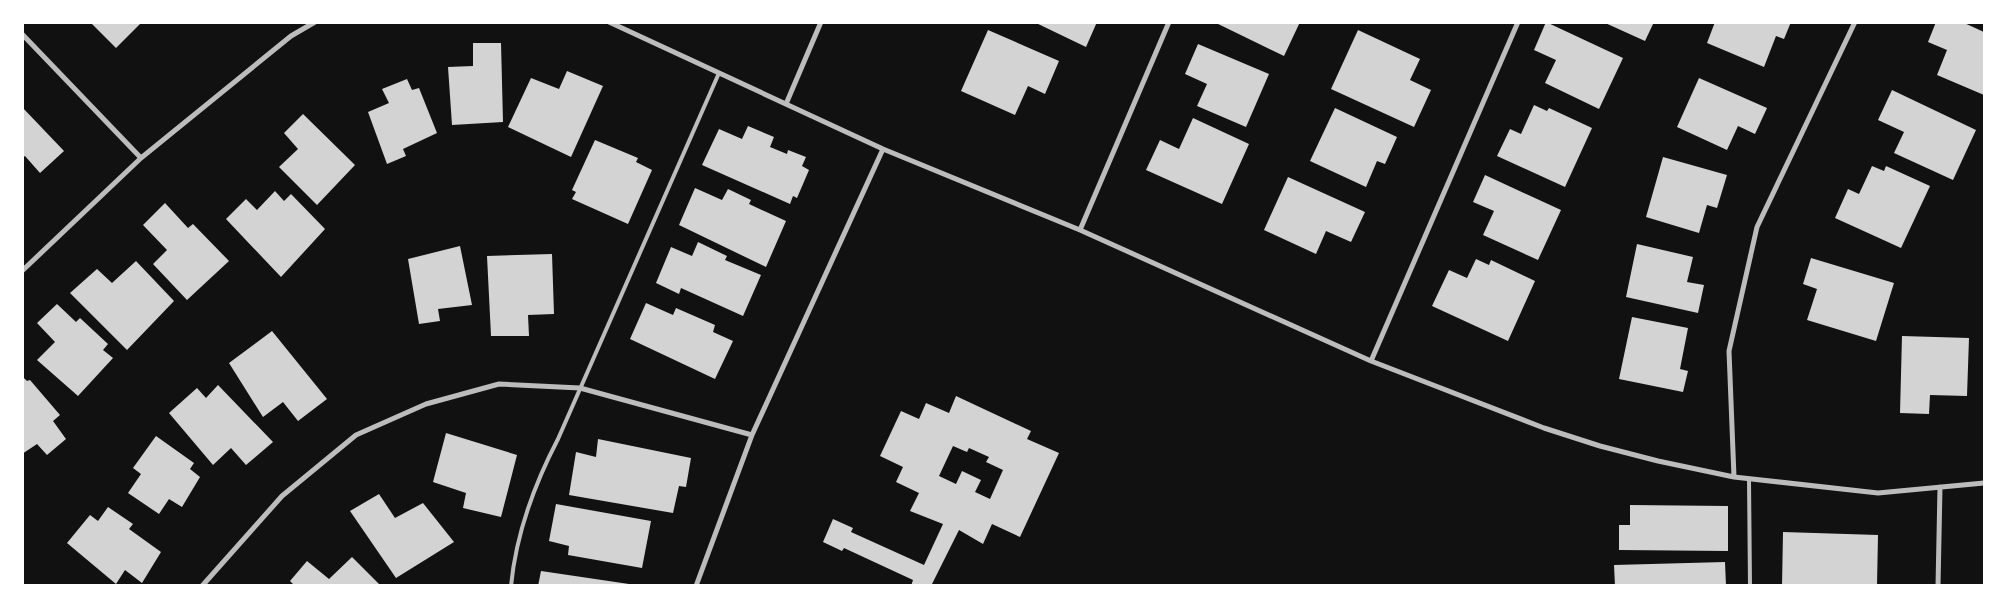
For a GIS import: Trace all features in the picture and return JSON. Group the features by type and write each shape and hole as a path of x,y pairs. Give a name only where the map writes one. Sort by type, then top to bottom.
{"street":[{"path":"22,271 141,158 291,36 315,22"},
{"path":"609,22 883,149 1080,230 1371,361 1489,408 1591,443 1658,461 1734,477 1878,493 1984,483"},
{"path":"786,104 821,22"},
{"path":"1080,230 1170,22"},
{"path":"1371,361 1518,22"},
{"path":"1734,477 1729,351 1757,228 1855,22"},
{"path":"22,34 141,158"},
{"path":"696,586 752,435 883,149"},
{"path":"202,586 282,496 356,435 426,404 498,384 580,388 752,435"},
{"path":"1938,586 1940,487"}],"lane":[{"path":"512,586 519,537 544,466 719,73"},
{"path":"1749,479 1750,586"}],"building":[{"path":"90,22 142,22 116,48"},
{"path":"1034,22 1097,22 1086,47"},
{"path":"1214,22 1300,22 1284,56"},
{"path":"1546,22 1623,58 1599,109 1545,83 1556,60 1534,50"},
{"path":"1603,22 1654,22 1645,41"},
{"path":"1715,22 1791,22 1784,39 1776,36 1764,67 1707,43"},
{"path":"1936,22 1962,22 1984,32 1984,95 1937,75 1947,50 1928,42"},
{"path":"988,30 1059,61 1045,94 1028,86 1015,115 961,91"},
{"path":"1358,30 1420,59 1410,80 1431,90 1414,127 1331,89"},
{"path":"473,43 501,43 503,122 452,125 448,67 473,66"},
{"path":"1198,44 1269,74 1246,127 1197,106 1207,84 1185,74"},
{"path":"567,71 603,86 571,157 508,127 531,78 559,89"},
{"path":"1699,78 1767,108 1755,134 1738,126 1727,150 1677,127"},
{"path":"407,79 412,90 419,88 437,133 403,149 406,156 387,164 368,112 389,103 382,89"},
{"path":"1892,90 1976,130 1953,180 1894,153 1904,132 1878,120"},
{"path":"1534,105 1547,111 1549,108 1592,128 1565,187 1497,156 1510,129 1521,134"},
{"path":"22,107 64,151 40,173 25,156 22,158"},
{"path":"1335,108 1397,137 1385,164 1377,161 1366,187 1310,161"},
{"path":"303,114 355,165 317,205 279,167 298,149 284,133"},
{"path":"1193,118 1249,144 1222,204 1146,170 1160,140 1179,149"},
{"path":"748,126 774,137 770,147 787,154 788,150 806,157 802,166 809,170 797,198 793,196 790,204 702,165 719,129 742,139"},
{"path":"595,140 638,158 636,162 652,170 628,224 572,199 576,192 572,190"},
{"path":"1663,157 1727,175 1717,208 1707,205 1699,233 1646,217"},
{"path":"1872,166 1884,171 1886,166 1930,186 1901,248 1835,218 1848,189 1859,194"},
{"path":"1485,175 1561,210 1538,260 1483,235 1494,211 1473,202"},
{"path":"1288,177 1365,212 1351,242 1326,231 1316,254 1264,230"},
{"path":"695,188 722,200 728,189 751,200 749,204 786,221 766,267 679,225"},
{"path":"275,191 284,201 291,194 325,229 281,277 226,219 246,199 257,210"},
{"path":"165,203 188,228 193,224 229,261 187,300 153,264 167,250 143,225"},
{"path":"698,242 727,256 725,260 761,275 743,316 681,288 679,294 656,283 671,247 692,256"},
{"path":"1637,244 1693,257 1687,282 1704,285 1698,313 1626,297"},
{"path":"460,246 472,305 438,309 440,321 419,324 408,259"},
{"path":"552,254 554,314 528,315 529,336 491,336 487,256"},
{"path":"1811,258 1894,283 1876,341 1807,320 1817,289 1803,284"},
{"path":"1476,259 1489,265 1491,260 1535,281 1508,341 1432,306 1449,270 1467,278"},
{"path":"136,261 174,301 127,350 70,293 97,269 112,283"},
{"path":"646,303 673,315 676,308 715,325 713,332 733,341 715,379 630,339"},
{"path":"57,304 76,322 80,318 108,344 103,350 113,358 78,396 37,360 55,342 37,323"},
{"path":"1632,317 1688,328 1680,369 1688,371 1683,392 1619,379"},
{"path":"272,331 327,399 298,421 283,402 263,417 229,363"},
{"path":"1902,336 1969,338 1967,396 1930,395 1929,414 1900,413"},
{"path":"22,376 27,381 30,380 60,415 53,421 66,439 47,455 37,444 22,454"},
{"path":"218,385 273,442 246,465 231,448 213,465 169,413 197,388 206,398"},
{"path":"956,396 1031,431 1027,439 1059,453 1020,537 992,524 983,544 959,530 931,586 911,586 913,580 844,548 842,551 823,542 833,519 853,528 851,532 924,565 943,524 910,511 919,493 896,482 903,467 880,456 901,411 919,419 926,403 949,413","holes":["953,446 967,452 969,448 989,457 986,462 1003,470 990,499 975,492 981,480 962,471 956,484 939,476"]},
{"path":"446,433 517,455 501,517 463,508 466,493 433,482"},
{"path":"156,436 194,463 190,469 200,477 182,507 169,499 159,514 128,493 141,474 133,468"},
{"path":"598,439 691,458 686,487 679,486 673,513 569,495 576,452 596,457"},
{"path":"379,494 395,518 423,503 454,542 396,578 350,511"},
{"path":"556,504 651,521 642,568 568,555 569,546 549,541"},
{"path":"1630,505 1728,506 1728,551 1619,550 1619,525 1630,525"},
{"path":"108,507 133,524 129,529 161,552 142,583 125,570 116,584 67,543 90,515 98,521"},
{"path":"1783,532 1878,535 1877,586 1782,586"},
{"path":"352,557 381,586 295,586 290,581 307,561 329,579"},
{"path":"1725,562 1726,586 1615,586 1614,565"},
{"path":"541,571 629,584 629,586 538,586"}]}
